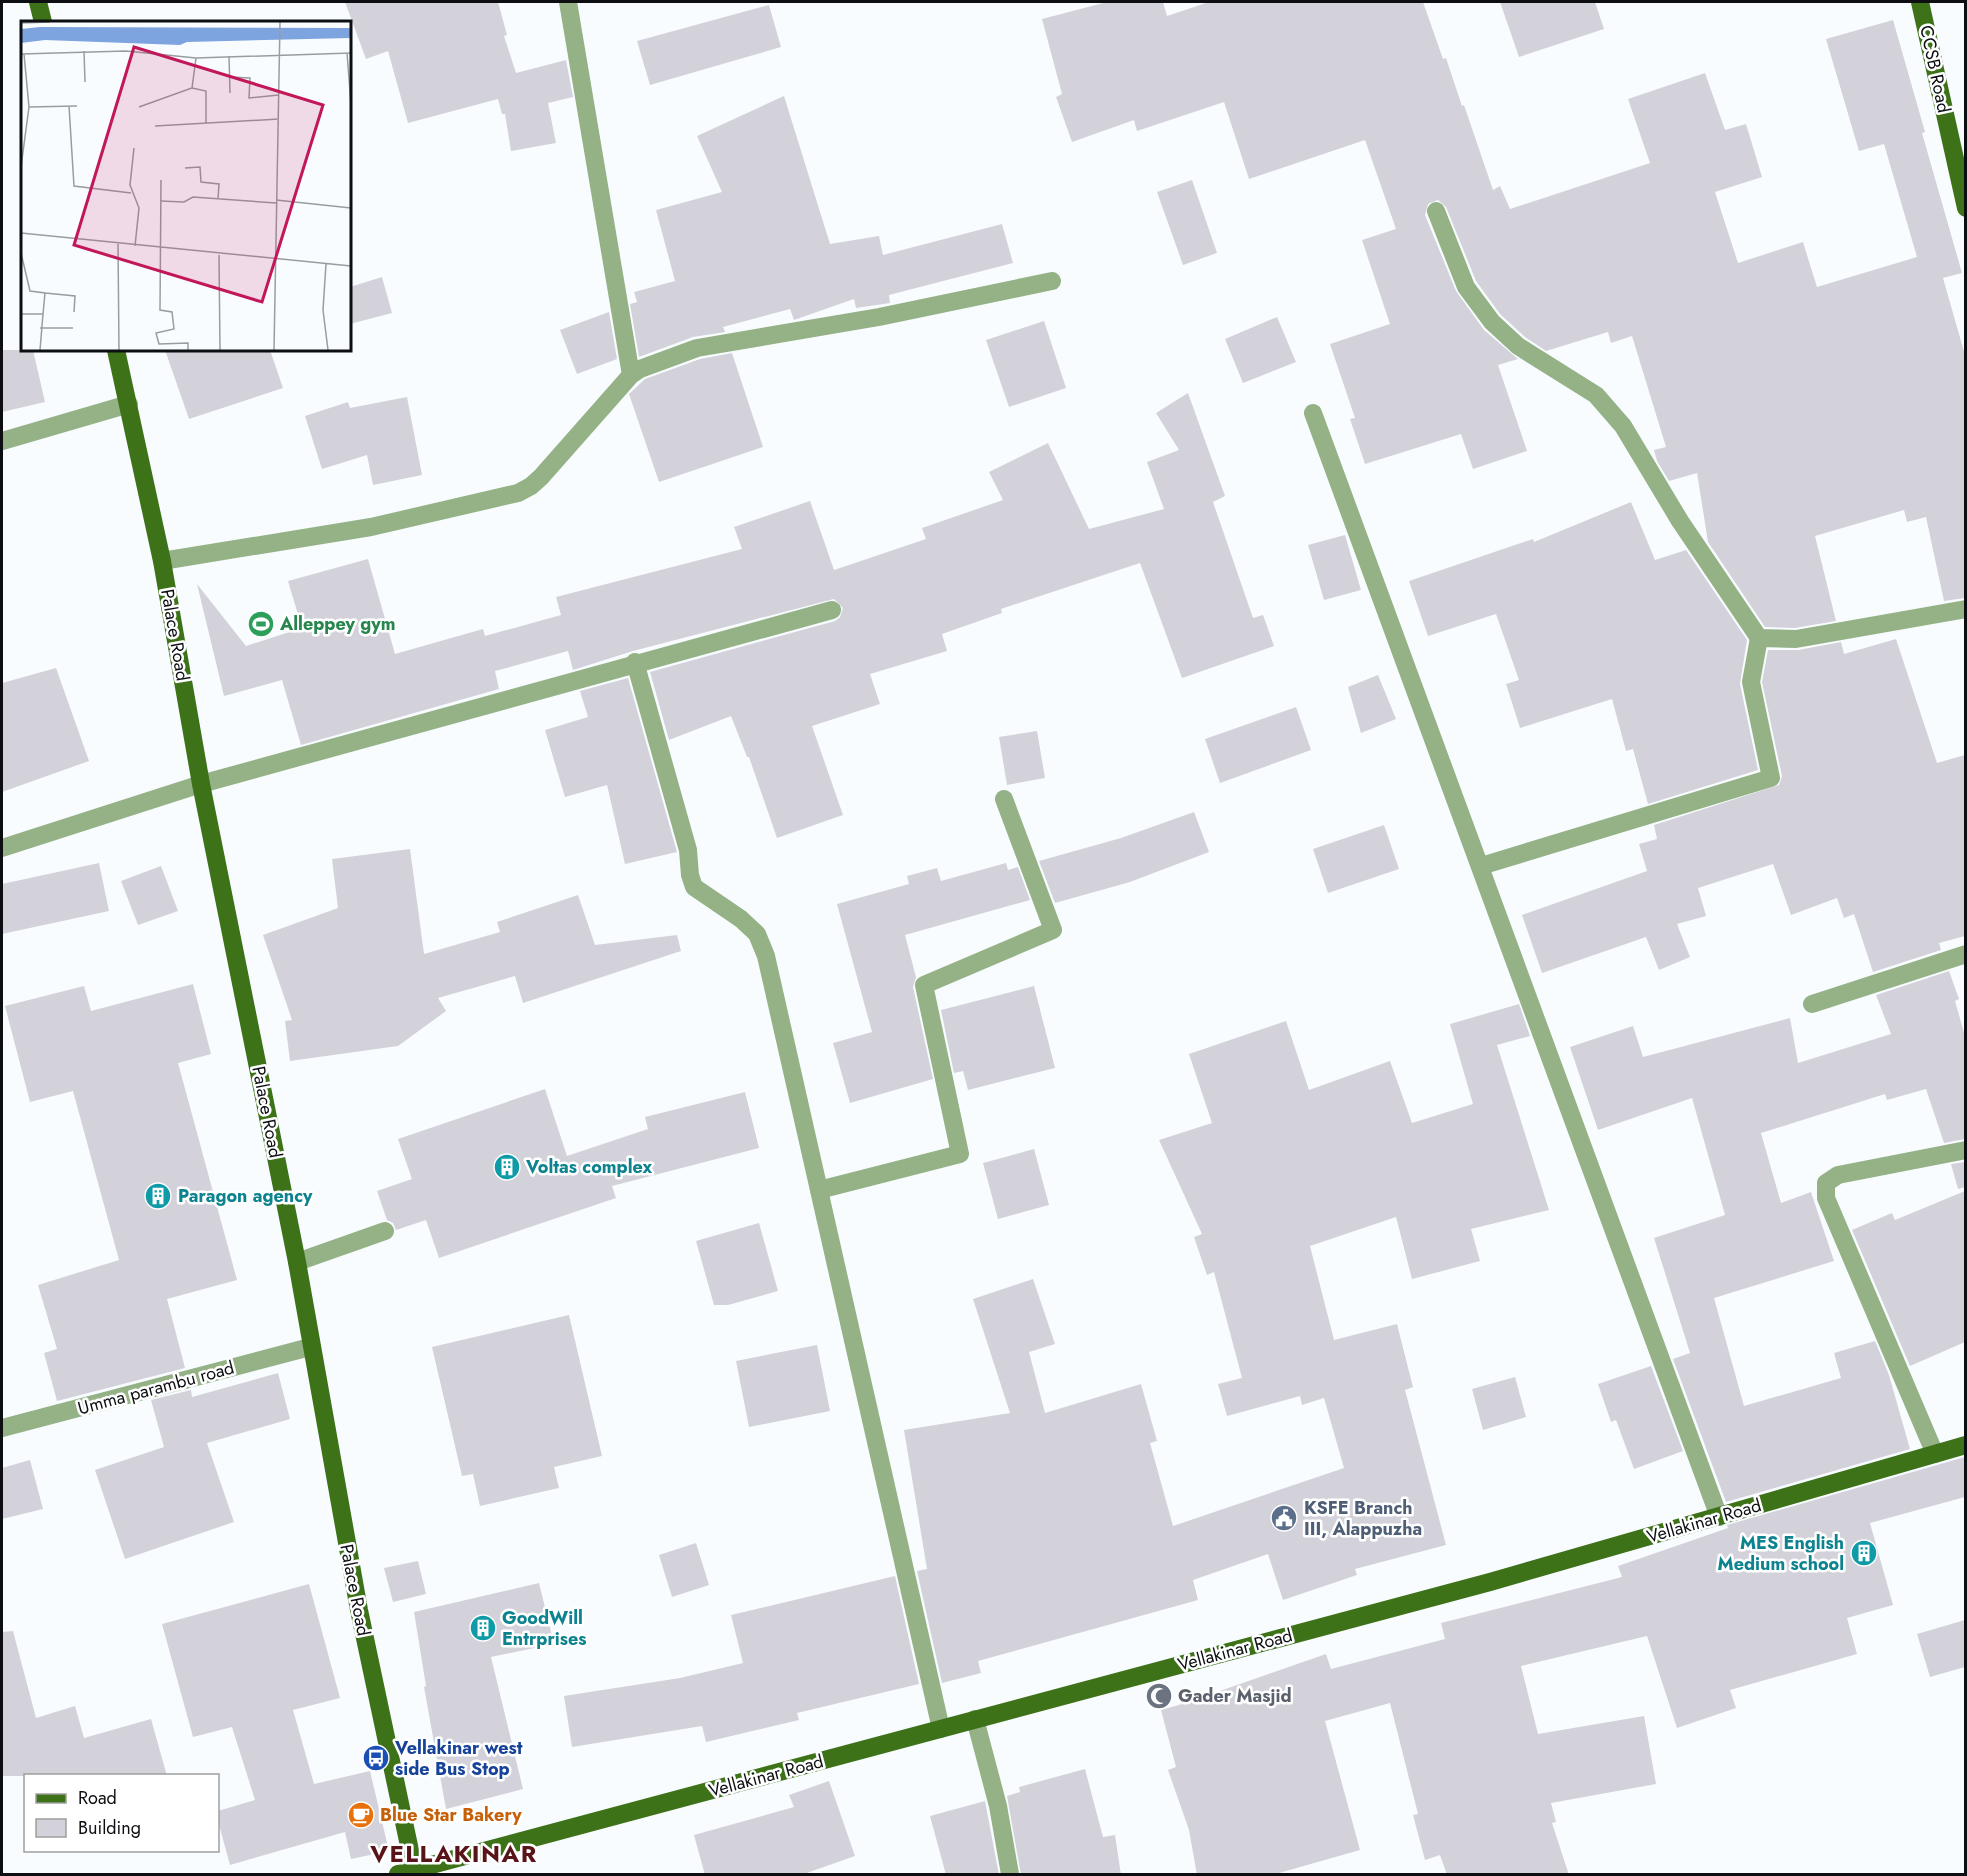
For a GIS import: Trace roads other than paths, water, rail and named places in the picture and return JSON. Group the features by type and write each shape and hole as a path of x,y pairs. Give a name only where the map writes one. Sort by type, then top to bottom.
{"main road":[{"path":"38,2 43,21"},
{"name":"CCSB Road","path":"1920,2 1965,208"},
{"name":"Palace Road","path":"117,351 162,561 201,784 297,1262 310,1347 409,1873"},
{"name":"Vellakinar Road","path":"409,1873 1490,1582 1965,1445"}],"street":[{"path":"568,2 631,375"},
{"path":"1437,211 1466,287 1492,322 1518,346 1596,395 1623,426 1680,521 1759,638 1751,682 1770,778 1481,866"},
{"path":"162,561 371,528 518,493 541,477 631,375 640,369 697,348 879,317 1052,281"},
{"path":"2,441 129,405"},
{"path":"1313,412 1719,1517"},
{"path":"1759,638 1796,639 1965,609"},
{"path":"2,848 201,784 635,662 832,610"},
{"path":"635,662 688,850 690,875 694,887 741,919 757,934 766,956 941,1729"},
{"path":"819,1190 960,1154 924,985 1053,930 1004,799"},
{"path":"1812,1004 1964,960"},
{"path":"1935,1454 1826,1198 1826,1183 1838,1175 1965,1149"},
{"path":"297,1262 385,1231"},
{"name":"Umma parambu road","path":"2,1428 310,1347"},
{"path":"975,1719 998,1806 1010,1875"}],"place":[{"name":"Alleppey gym","path":"261,624"},
{"name":"Voltas complex","path":"507,1167"},
{"name":"Paragon agency","path":"158,1196"},
{"name":"KSFE Branch III, Alappuzha","path":"1284,1518"},
{"name":"MES English Medium school","path":"1864,1553"},
{"name":"GoodWill Entrprises","path":"483,1628"},
{"name":"Gader Masjid","path":"1159,1696"},
{"name":"Vellakinar west side Bus Stop","path":"376,1758"},
{"name":"Blue Star Bakery","path":"361,1815"}],"district":[{"name":"VELLAKINAR","path":"454,1853"}]}
